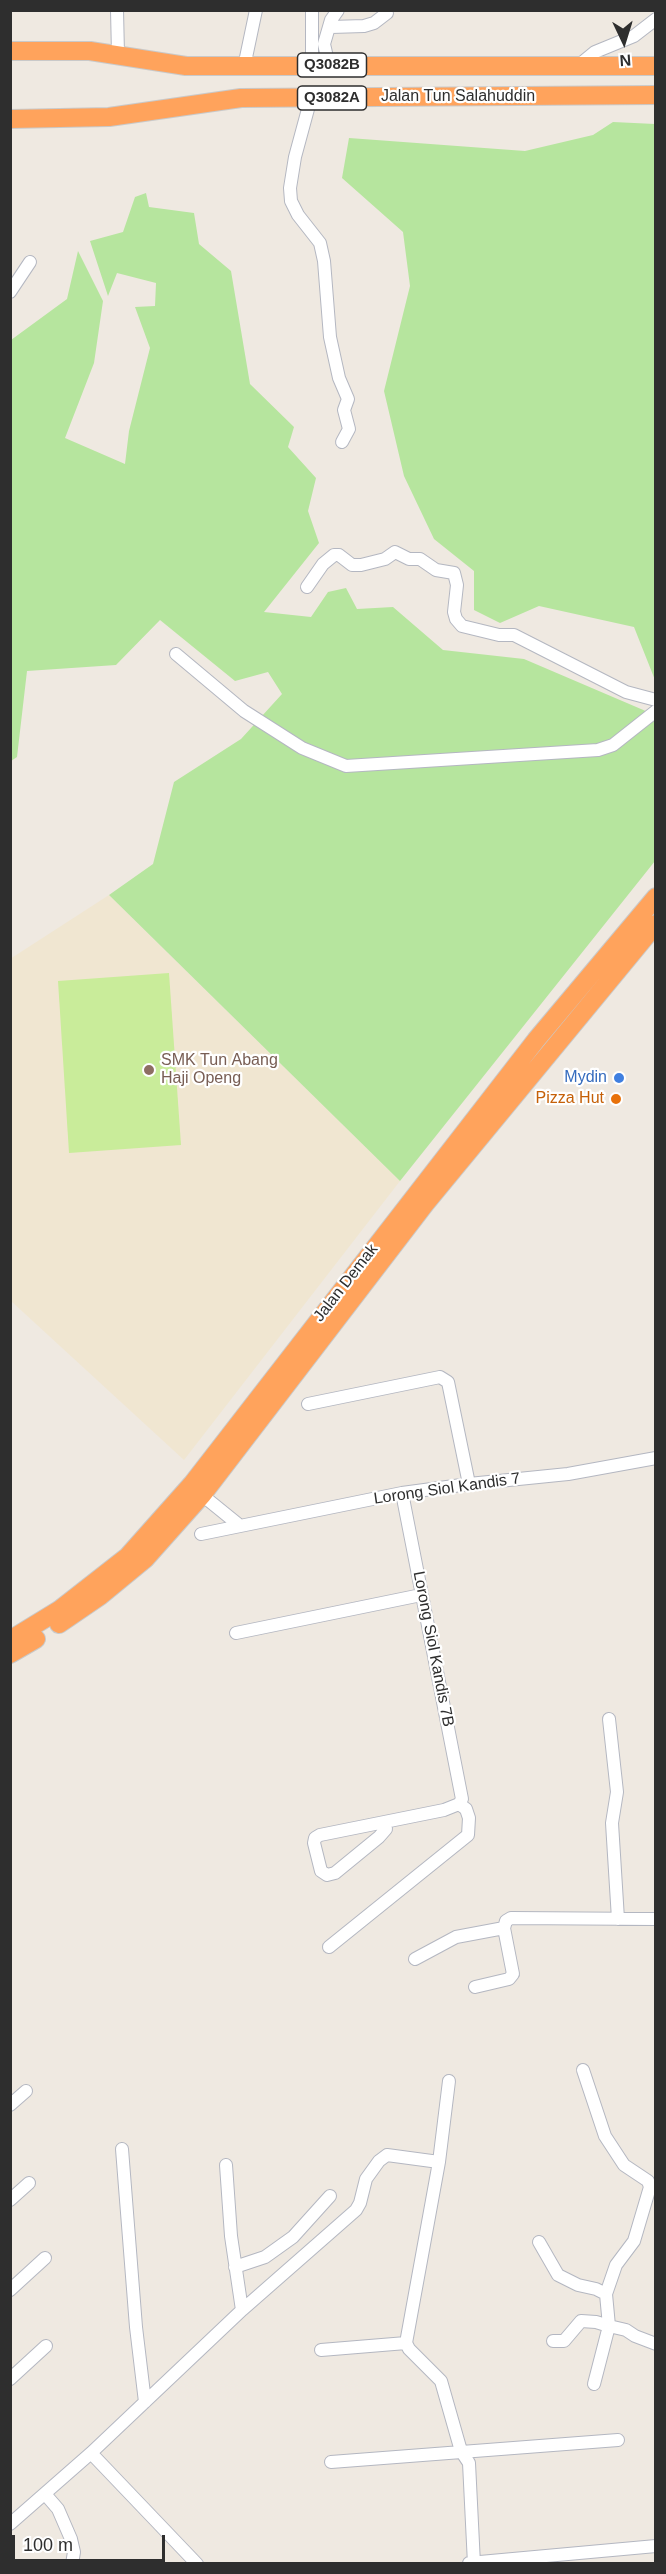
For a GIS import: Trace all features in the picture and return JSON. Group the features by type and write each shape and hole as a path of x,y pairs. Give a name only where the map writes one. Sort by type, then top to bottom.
{"highway":[{"name":"Jalan Tun Salahuddin","path":"10,51 90,51 186,66 656,66"},
{"name":"Jalan Tun Salahuddin","path":"10,119 94,118 241,98 656,95"},
{"name":"Jalan Demak","path":"10,1640 59,1610 128,1556 192,1484 515,1066 656,897"},
{"name":"Jalan Demak","path":"10,1654 100,1596 145,1558 202,1495 425,1204 656,924"}],"street":[{"path":"117,10 118,54"},
{"path":"248,10 253,27"},
{"path":"244,67 256,10"},
{"path":"312,10 312,65"},
{"path":"333,65 324,48 331,20 338,10"},
{"path":"331,27 364,26 374,23 387,13"},
{"path":"578,66 595,52 634,36 656,18"},
{"path":"311,98 295,157 290,188 291,201 298,215 320,243 324,261 330,337 339,378 348,399 344,410 349,429 342,442"},
{"path":"10,292 30,262"},
{"path":"307,587 323,564 334,555 339,555 352,565 361,566 385,559 395,552 409,559 420,559 436,570 454,573 457,585 454,612 462,626 499,635 514,635 626,692 656,700"},
{"path":"176,654 244,711 302,748 346,766 598,750 613,745 656,711"},
{"path":"308,1404 440,1377 448,1382 469,1484"},
{"name":"Lorong Siol Kandis 7","path":"201,1534 402,1493 568,1474 656,1458"},
{"name":"Lorong Siol Kandis 7B","path":"329,1947 468,1835 469,1818 466,1809 459,1804 462,1798 402,1493"},
{"path":"202,1495 239,1525"},
{"path":"236,1633 422,1594"},
{"path":"609,1719 616,1792 612,1823 618,1919"},
{"path":"385,1822 386,1829 379,1837 335,1873 327,1875 321,1871 314,1843 315,1838 320,1835 444,1810 459,1804"},
{"path":"475,1987 509,1978 513,1974 504,1928 506,1921 511,1918 656,1919"},
{"path":"415,1959 456,1937 504,1928"},
{"path":"583,2070 597,2118 605,2136 624,2164 648,2181 650,2187 634,2241 616,2265 606,2294 609,2326 594,2384"},
{"path":"449,2081 439,2162 406,2343 409,2349 441,2381 461,2451 469,2463 474,2563"},
{"path":"10,2105 26,2091"},
{"path":"122,2148 136,2327 145,2402"},
{"path":"11,2523 91,2453 242,2310 356,2210 366,2179 379,2161 387,2155 439,2162"},
{"path":"226,2164 235,2267 242,2310"},
{"path":"10,2200 29,2183"},
{"path":"235,2267 265,2257 293,2237 330,2196"},
{"path":"539,2242 558,2276 606,2294"},
{"path":"10,2290 45,2258"},
{"path":"553,2341 564,2341 581,2322 596,2322 626,2330 634,2336 656,2344"},
{"path":"321,2350 406,2343"},
{"path":"10,2379 46,2346"},
{"path":"331,2462 618,2440"},
{"path":"91,2453 191,2562"},
{"path":"45,2494 58,2509 71,2539 74,2552 72,2564"},
{"path":"467,2564 656,2546"}],"shaded area":[{"name":"SMK Tun Abang Haji Openg","path":"109,895 400,1181 184,1460 11,1301 10,959"}],"green space":[{"path":"613,122 655,124 655,680 634,627 539,606 500,623 474,610 474,571 434,539 404,476 384,391 410,286 403,232 342,178 349,138 525,151 593,135"},
{"path":"146,193 149,207 194,213 199,244 231,271 250,384 294,427 288,447 316,478 308,511 319,543 264,612 311,617 328,592 346,588 357,609 393,607 443,650 524,659 655,715 655,861 400,1181 109,895 153,864 174,782 241,739 282,694 268,672 235,681 160,620 116,665 27,671 17,757 11,761 11,340 67,299 78,251 103,301 94,363 65,438 125,464 129,431 150,348 135,307 155,306 156,283 117,273 108,296 90,241 123,232 135,197"},
{"path":"169,973 181,1145 69,1153 58,981"}],"place":[{"name":"SMK Tun Abang Haji Openg","path":"149,1070"},
{"name":"Mydin","path":"619,1078"},
{"name":"Pizza Hut","path":"616,1099"}]}
